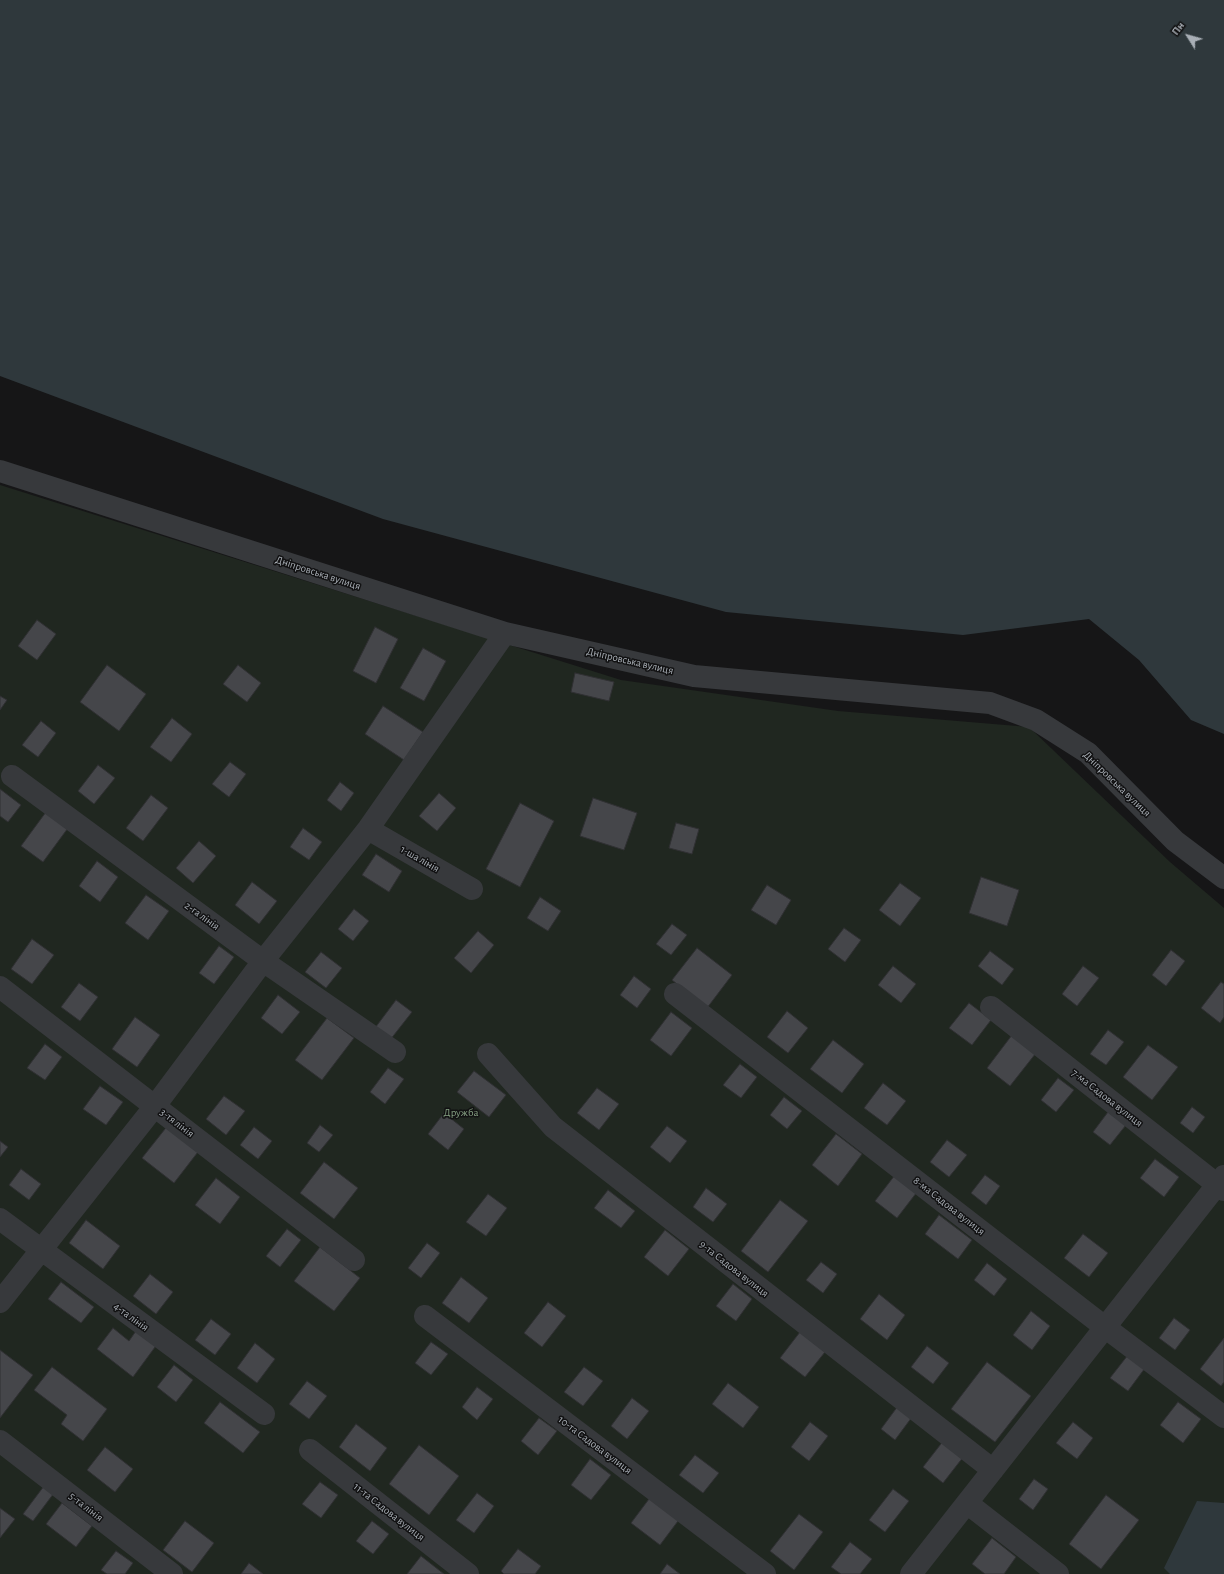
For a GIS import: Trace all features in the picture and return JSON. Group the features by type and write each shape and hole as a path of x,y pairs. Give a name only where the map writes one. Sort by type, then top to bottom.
{"street":[{"name":"Дніпровська вулиця","path":"0,470 505,633 694,676 990,703 1036,720 1088,753 1175,841 1224,878"},
{"path":"0,1302 155,1106 263,962 368,829 505,633"},
{"name":"2-га лінія","path":"12,776 263,962 395,1052"},
{"name":"1-ша лінія","path":"368,829 472,889"},
{"name":"3-тя лінія","path":"0,987 354,1260"},
{"name":"8-ма Садова вулиця","path":"675,994 1106,1328 1224,1417"},
{"name":"7-ма Садова вулиця","path":"991,1007 1222,1183"},
{"name":"9-та Садова вулиця","path":"488,1054 553,1127 993,1470"},
{"path":"911,1574 1222,1183"},
{"name":"4-та лінія","path":"0,1219 41,1251 264,1414"},
{"name":"10-та Садова вулиця","path":"425,1316 765,1574"},
{"name":"5-та лінія","path":"0,1441 172,1574"},
{"name":"11-та Садова вулиця","path":"310,1450 468,1574"},
{"path":"967,1503 1058,1574"}],"green space":[{"name":"Дружба","path":"0,485 621,680 838,711 1029,727 1170,862 1224,908 1224,1574 0,1574"}],"shaded area":[{"path":"0,0 1224,0 1224,734 1191,720 1139,660 1089,619 963,635 726,612 383,519 0,376"},
{"path":"1197,1501 1224,1503 1224,1574 1170,1574 1164,1568"}],"building":[{"path":"37,620 56,634 37,660 18,646"},
{"path":"375,627 398,639 376,683 353,671"},
{"path":"423,648 446,661 424,701 400,688"},
{"path":"107,665 146,694 119,731 80,702"},
{"path":"238,665 261,683 247,702 223,684"},
{"path":"575,673 614,682 609,701 571,692"},
{"path":"0,696 7,700 0,710"},
{"path":"383,706 423,732 404,760 365,734"},
{"path":"172,718 192,734 171,762 150,747"},
{"path":"41,721 56,733 38,757 22,745"},
{"path":"230,762 246,774 229,797 212,784"},
{"path":"98,765 115,778 94,804 78,791"},
{"path":"340,782 354,793 341,811 327,800"},
{"path":"0,789 21,805 8,822 0,816"},
{"path":"439,793 456,808 437,831 419,816"},
{"path":"151,795 168,808 143,841 126,828"},
{"path":"593,798 637,813 624,850 580,836"},
{"path":"520,803 554,821 520,887 486,869"},
{"path":"46,812 68,828 43,862 21,846"},
{"path":"676,823 699,829 692,854 669,848"},
{"path":"303,828 322,842 309,860 290,847"},
{"path":"199,841 216,856 193,883 176,868"},
{"path":"376,854 402,871 389,892 362,875"},
{"path":"97,861 118,877 100,902 79,886"},
{"path":"981,877 1019,890 1007,926 969,913"},
{"path":"252,882 277,901 259,924 235,905"},
{"path":"900,883 921,898 900,926 879,910"},
{"path":"767,885 791,900 776,925 751,910"},
{"path":"146,895 169,911 148,940 125,923"},
{"path":"540,897 561,911 548,931 527,918"},
{"path":"354,909 369,921 353,941 338,929"},
{"path":"672,924 687,935 671,955 656,944"},
{"path":"844,928 861,940 845,962 828,949"},
{"path":"478,931 494,945 471,973 454,958"},
{"path":"32,939 54,955 32,984 11,969"},
{"path":"219,946 234,957 214,984 199,973"},
{"path":"697,948 732,975 707,1008 672,980"},
{"path":"1171,950 1185,961 1166,986 1152,975"},
{"path":"990,951 1014,969 1002,985 978,966"},
{"path":"321,952 342,968 326,988 305,972"},
{"path":"893,966 916,984 901,1003 878,985"},
{"path":"1083,966 1099,978 1077,1006 1062,994"},
{"path":"634,976 651,989 637,1008 620,995"},
{"path":"1221,982 1224,984 1224,1017 1220,1023 1201,1008"},
{"path":"79,983 98,997 80,1021 61,1007"},
{"path":"278,995 300,1012 282,1034 261,1018"},
{"path":"396,1000 412,1012 390,1040 375,1028"},
{"path":"969,1003 991,1020 972,1045 949,1028"},
{"path":"787,1011 808,1028 788,1053 767,1037"},
{"path":"671,1012 692,1028 671,1056 650,1040"},
{"path":"135,1017 160,1035 137,1067 112,1049"},
{"path":"327,1018 354,1038 322,1080 295,1060"},
{"path":"1108,1030 1124,1042 1106,1065 1090,1054"},
{"path":"1012,1035 1036,1053 1010,1086 987,1068"},
{"path":"833,1040 864,1064 842,1093 810,1069"},
{"path":"45,1044 62,1057 45,1080 27,1068"},
{"path":"1148,1045 1178,1067 1152,1100 1123,1077"},
{"path":"740,1064 757,1077 741,1098 723,1085"},
{"path":"388,1068 404,1079 385,1104 370,1092"},
{"path":"474,1071 506,1095 489,1117 457,1092"},
{"path":"1058,1078 1074,1090 1056,1112 1041,1100"},
{"path":"883,1083 906,1101 887,1125 864,1108"},
{"path":"100,1086 123,1102 106,1125 83,1109"},
{"path":"597,1088 619,1104 599,1130 577,1113"},
{"path":"224,1096 245,1111 226,1135 206,1119"},
{"path":"784,1097 802,1111 787,1129 770,1115"},
{"path":"1192,1107 1205,1117 1193,1133 1180,1123"},
{"path":"1108,1112 1126,1125 1110,1145 1093,1132"},
{"path":"444,1113 464,1129 448,1150 428,1134"},
{"path":"169,1124 201,1148 174,1183 142,1158"},
{"path":"320,1125 333,1135 319,1152 307,1143"},
{"path":"667,1126 687,1141 670,1163 650,1147"},
{"path":"254,1127 272,1141 258,1159 240,1145"},
{"path":"836,1134 862,1154 838,1186 812,1165"},
{"path":"947,1140 967,1155 949,1177 930,1162"},
{"path":"0,1141 8,1147 0,1157"},
{"path":"1155,1159 1179,1177 1164,1197 1140,1178"},
{"path":"324,1162 358,1188 334,1219 300,1193"},
{"path":"21,1169 41,1184 29,1200 9,1185"},
{"path":"895,1175 917,1192 897,1218 875,1201"},
{"path":"985,1175 1000,1186 986,1205 971,1193"},
{"path":"216,1178 240,1197 220,1224 195,1205"},
{"path":"706,1188 727,1204 713,1222 693,1207"},
{"path":"608,1190 635,1211 621,1228 594,1208"},
{"path":"488,1194 507,1208 486,1236 466,1222"},
{"path":"780,1200 808,1221 768,1272 741,1251"},
{"path":"939,1215 972,1240 958,1259 925,1234"},
{"path":"86,1220 120,1246 103,1269 69,1243"},
{"path":"287,1229 301,1240 280,1267 266,1256"},
{"path":"665,1230 689,1249 668,1276 644,1257"},
{"path":"1083,1234 1108,1253 1089,1277 1064,1258"},
{"path":"427,1243 440,1253 421,1278 408,1268"},
{"path":"320,1247 360,1278 334,1311 294,1281"},
{"path":"821,1262 837,1274 823,1293 806,1280"},
{"path":"987,1263 1007,1279 994,1296 974,1280"},
{"path":"150,1274 173,1292 156,1314 133,1296"},
{"path":"461,1277 488,1298 469,1323 442,1303"},
{"path":"61,1282 94,1307 81,1323 48,1299"},
{"path":"733,1284 752,1299 736,1321 716,1306"},
{"path":"879,1294 905,1315 887,1340 860,1319"},
{"path":"548,1302 566,1316 542,1347 524,1333"},
{"path":"1031,1311 1050,1326 1032,1350 1013,1335"},
{"path":"1174,1318 1190,1330 1175,1350 1159,1338"},
{"path":"211,1319 231,1334 215,1355 195,1340"},
{"path":"113,1328 129,1341 138,1328 158,1343 133,1377 97,1349"},
{"path":"800,1332 825,1352 805,1377 780,1358"},
{"path":"1224,1338 1224,1382 1221,1386 1200,1369"},
{"path":"431,1342 448,1354 431,1375 415,1363"},
{"path":"255,1343 275,1359 257,1383 237,1368"},
{"path":"927,1346 949,1363 933,1384 911,1367"},
{"path":"0,1350 33,1375 0,1418"},
{"path":"1128,1355 1145,1368 1128,1391 1110,1378"},
{"path":"987,1362 1031,1396 995,1442 951,1409"},
{"path":"174,1365 193,1380 176,1402 157,1387"},
{"path":"52,1367 107,1409 83,1441 61,1424 67,1415 34,1390"},
{"path":"584,1367 603,1381 583,1406 564,1392"},
{"path":"307,1381 327,1396 309,1419 289,1404"},
{"path":"728,1383 759,1407 743,1428 712,1404"},
{"path":"477,1387 493,1399 477,1420 462,1407"},
{"path":"632,1398 649,1411 627,1439 611,1426"},
{"path":"220,1402 260,1432 243,1453 204,1423"},
{"path":"1178,1402 1201,1419 1183,1443 1160,1425"},
{"path":"898,1406 912,1417 895,1440 881,1429"},
{"path":"539,1418 557,1431 538,1455 521,1441"},
{"path":"810,1422 828,1436 809,1461 791,1447"},
{"path":"1073,1422 1093,1438 1077,1459 1056,1443"},
{"path":"356,1424 387,1448 370,1471 339,1447"},
{"path":"944,1440 964,1456 943,1483 923,1467"},
{"path":"419,1445 459,1476 429,1515 389,1484"},
{"path":"105,1447 133,1469 115,1492 87,1470"},
{"path":"695,1455 719,1473 703,1493 679,1475"},
{"path":"590,1459 611,1475 591,1500 571,1485"},
{"path":"1034,1479 1048,1489 1033,1510 1019,1499"},
{"path":"320,1482 338,1495 321,1518 302,1504"},
{"path":"44,1486 54,1493 33,1521 23,1514"},
{"path":"893,1489 909,1501 885,1532 869,1520"},
{"path":"477,1493 494,1506 474,1533 456,1520"},
{"path":"652,1495 681,1517 660,1545 631,1523"},
{"path":"1106,1495 1139,1520 1101,1569 1069,1544"},
{"path":"62,1503 92,1526 76,1547 46,1524"},
{"path":"0,1508 15,1519 0,1538"},
{"path":"799,1514 823,1532 794,1570 770,1551"},
{"path":"185,1521 214,1543 192,1572 163,1550"},
{"path":"372,1521 389,1534 373,1554 356,1541"},
{"path":"992,1538 1016,1557 1004,1574 985,1574 972,1564"},
{"path":"850,1542 872,1559 860,1574 841,1574 831,1567"},
{"path":"518,1549 541,1566 535,1574 504,1574 501,1571"},
{"path":"116,1551 133,1563 125,1574 107,1574 101,1570"},
{"path":"421,1556 444,1574 407,1574"},
{"path":"249,1563 263,1574 241,1574"},
{"path":"667,1564 680,1574 660,1574"}]}
